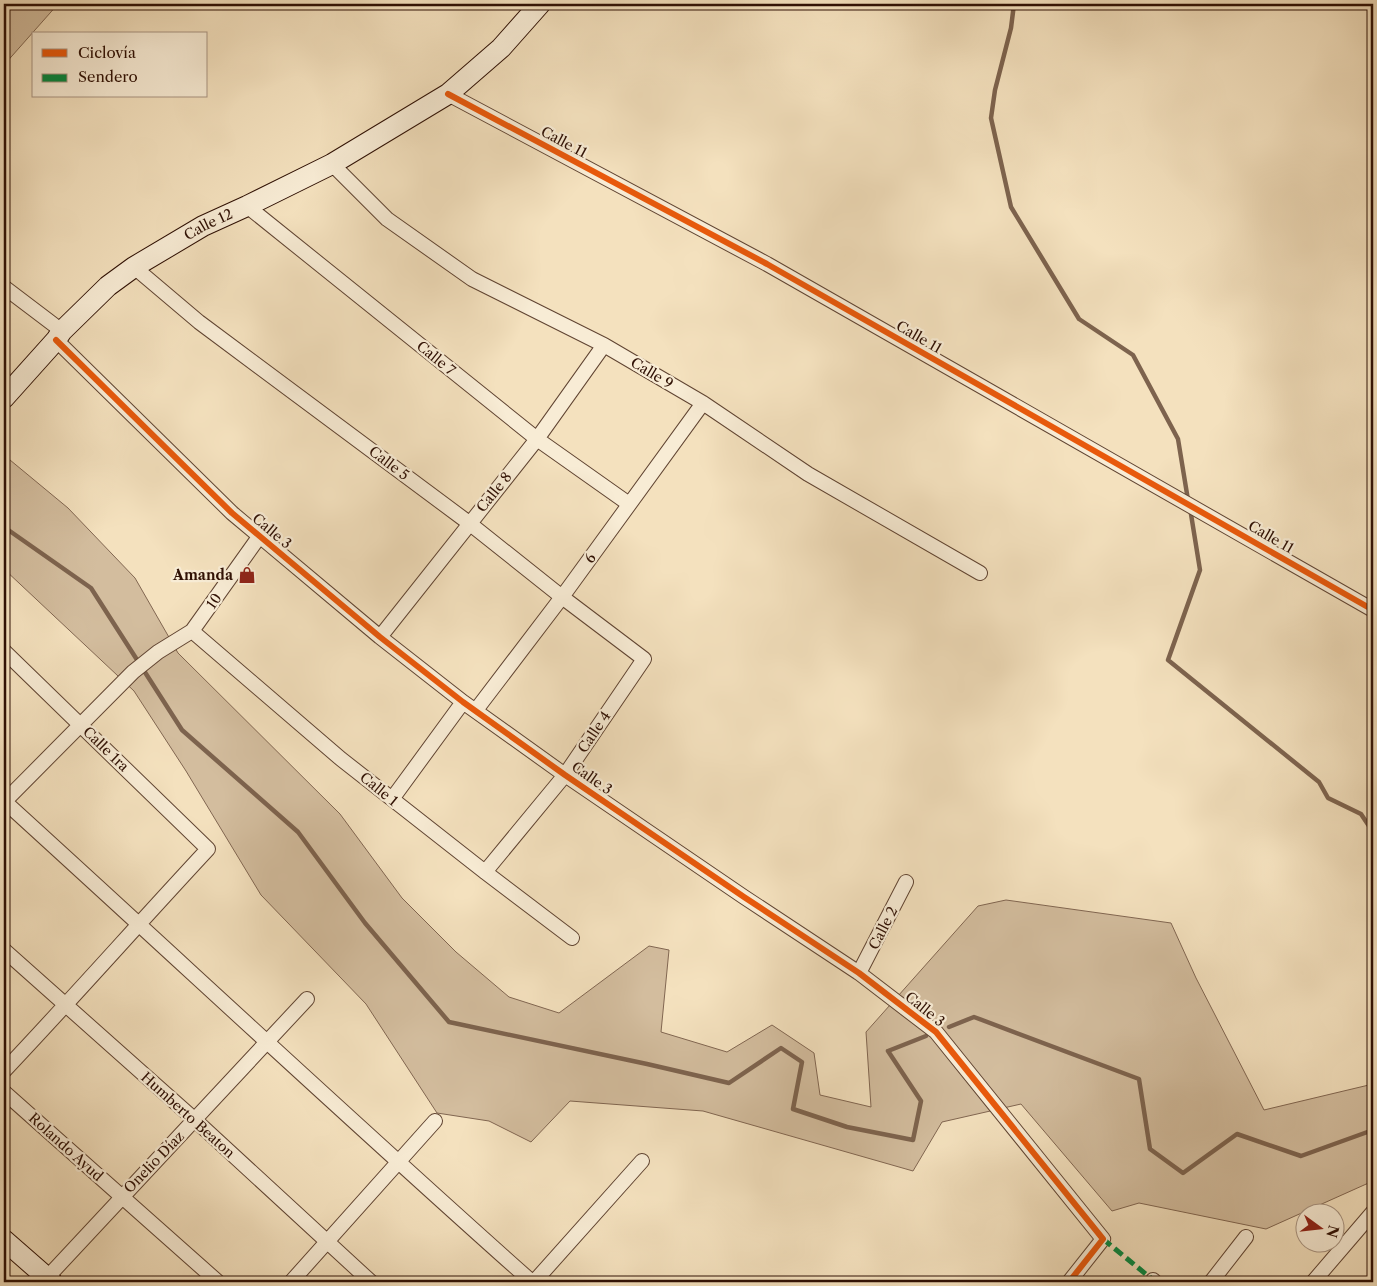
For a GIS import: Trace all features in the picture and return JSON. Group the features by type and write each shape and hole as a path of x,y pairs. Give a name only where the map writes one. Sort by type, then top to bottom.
{"street":[{"name":"Calle 12","path":"4,398 59,335 108,286 134,267 203,226 332,164 448,94 501,48 540,4"},
{"name":"Calle 11","path":"448,94 767,264 1373,610"},
{"name":"Calle 9","path":"332,164 387,219 472,279 604,345 703,404 808,474 980,574"},
{"name":"Calle 7","path":"246,206 537,439 629,504"},
{"name":"Calle 5","path":"134,267 199,322 469,523 644,659"},
{"name":"Calle 3","path":"4,287 59,335 232,513 380,637 463,702 565,775 859,973 936,1032 1103,1240 1075,1280"},
{"name":"Calle 8","path":"380,637 537,439 604,345"},
{"name":"6","path":"476,710 562,597 703,404"},
{"name":"10","path":"4,802 82,725 132,672 158,652 192,632 259,537"},
{"name":"Calle 1","path":"192,632 341,758 572,938"},
{"name":"Calle 1ra","path":"4,651 208,849 139,923"},
{"name":"Calle 4","path":"485,872 565,775 644,659"},
{"path":"392,799 463,702"},
{"path":"4,802 139,923 397,1163 533,1282 642,1161"},
{"name":"Calle 2","path":"859,973 906,882"},
{"path":"4,1071 66,1006 139,923"},
{"name":"Humberto Beaton","path":"4,950 195,1120 371,1282"},
{"name":"Onelio Díaz","path":"47,1281 121,1197 307,999"},
{"name":"Rolando Ayud","path":"4,1092 218,1282"},
{"path":"291,1282 435,1121"},
{"path":"1313,1282 1373,1212"},
{"path":"1211,1282 1246,1237"},
{"path":"4,1240 47,1281"}],"shaded area":[{"path":"4,4 58,4 32,32 4,65"},
{"path":"4,455 68,508 135,578 178,653 340,814 402,898 456,952 509,997 559,1013 649,946 669,950 661,1032 727,1052 772,1025 814,1053 820,1095 871,1107 866,1032 978,906 1006,900 1171,923 1196,978 1264,1110 1373,1084 1373,1181 1322,1204 1294,1204 1294,1216 1266,1229 1139,1203 1112,1211 1021,1104 942,1122 913,1171 703,1111 570,1101 531,1142 489,1121 437,1113 366,1004 261,895 186,771 134,691 4,569"}],"waterway":[{"path":"1014,4 1011,28 995,90 991,118 1011,207 1079,319 1133,355 1178,439 1188,500"},
{"path":"1190,508 1200,570 1168,660 1319,782 1328,798 1361,814 1373,832"},
{"path":"4,527 91,588 182,730 298,832 365,923 449,1022 729,1083 781,1048 802,1062 793,1109 847,1127 913,1140 921,1101 888,1051 926,1036"},
{"path":"949,1027 974,1017 1139,1079 1150,1149 1183,1173 1237,1134 1301,1156 1373,1130"}],"marked path":[{"path":"1103,1239 1153,1280"}],"cycle path":[{"path":"448,94 767,264 1373,610"},
{"path":"56,340 232,513 380,637 463,702 565,775 859,973 936,1032 1103,1239 1069,1282"}],"place":[{"name":"Amanda","path":"247,575"}]}
